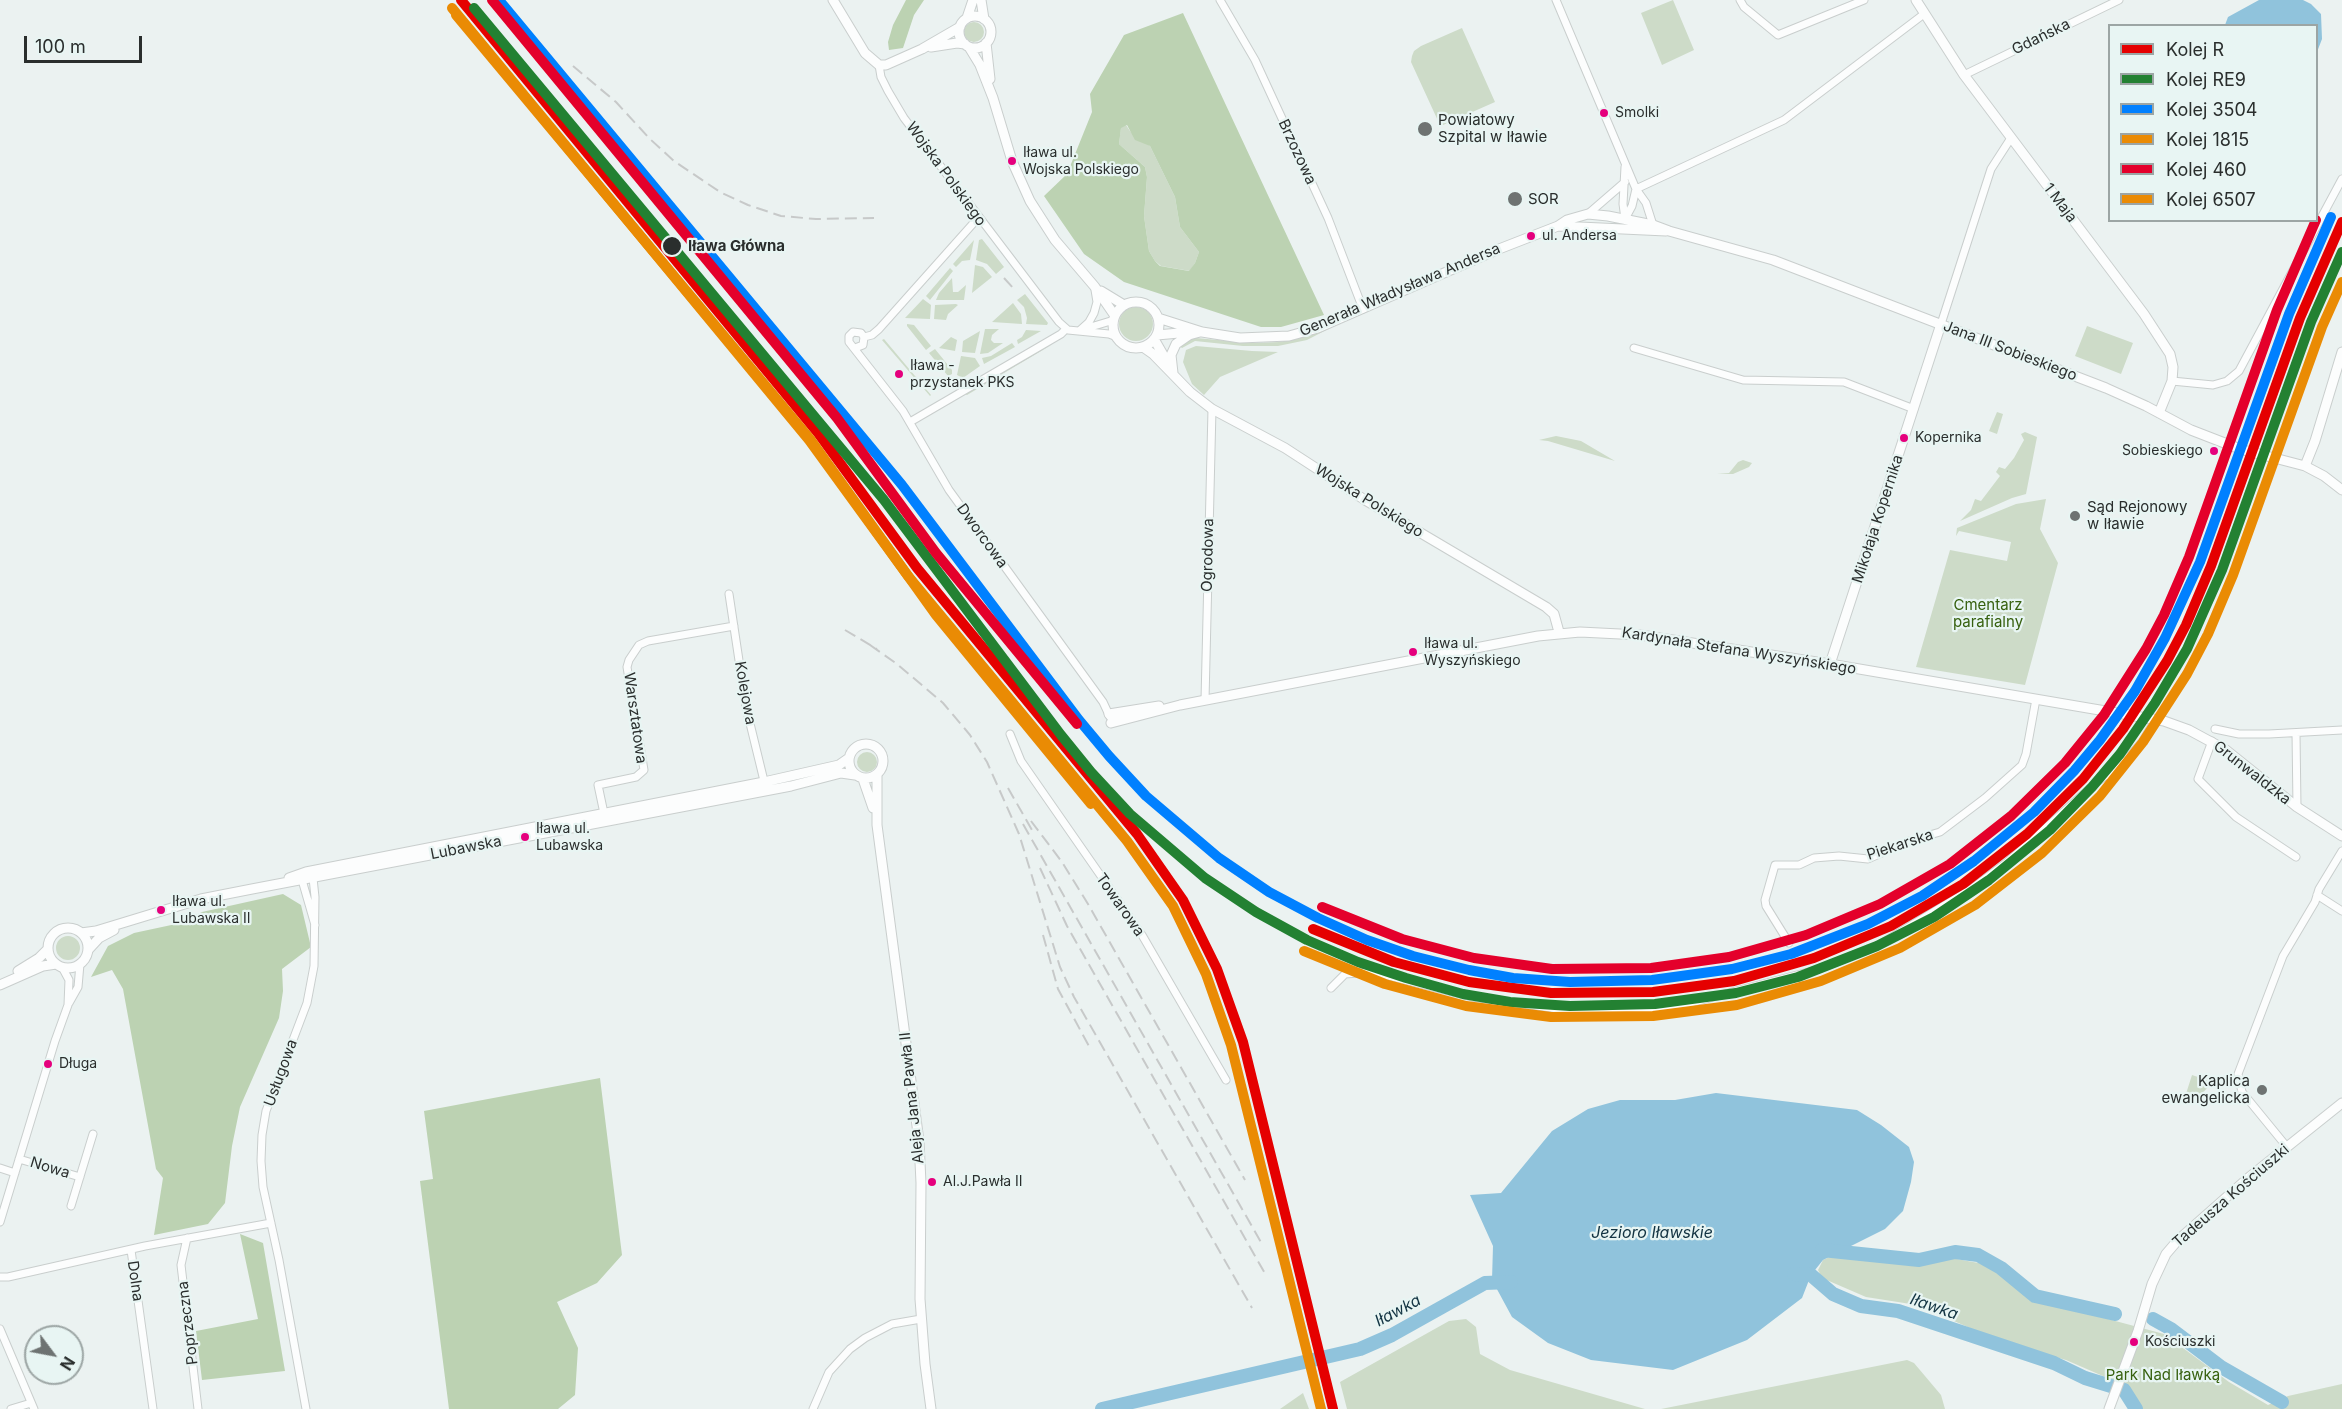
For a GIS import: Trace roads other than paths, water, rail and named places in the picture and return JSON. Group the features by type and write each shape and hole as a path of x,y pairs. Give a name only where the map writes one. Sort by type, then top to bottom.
{"street":[{"name":"Wojska Polskiego","path":"833,0 865,53 879,65 881,77 904,118 978,218 1066,329"},
{"path":"879,65 886,65 922,49 960,27 967,18 973,0"},
{"path":"981,0 984,19 990,31 986,43 993,98"},
{"name":"Brzozowa","path":"1220,0 1255,60 1328,218 1363,309"},
{"path":"1556,0 1636,189 1646,203 1653,225"},
{"path":"1740,0 1743,7 1778,35 1861,1"},
{"name":"1 Maja","path":"1916,0 1964,75 2170,354 2173,367 2172,381 2159,413"},
{"name":"Gdańska","path":"1964,75 2118,0"},
{"path":"1636,189 1784,120 1924,14"},
{"path":"967,18 976,16 984,19"},
{"path":"960,27 960,37 980,65 993,98 1012,161 1030,201 1066,255 1095,287 1114,318 1117,337"},
{"path":"922,49 946,44 978,47 986,43"},
{"name":"Mikołaja Kopernika","path":"1830,664 1990,169 2011,138"},
{"path":"1624,223 1625,162"},
{"path":"2172,381 2213,385 2227,381 2239,371 2342,179"},
{"path":"1588,214 1625,182"},
{"path":"1624,223 1632,206 1636,189"},
{"name":"Generała Władysława Andersa","path":"1158,318 1202,332 1254,339 1289,336 1318,328 1499,249 1558,226 1567,220 1588,214 1624,223"},
{"path":"864,337 872,335 879,329 978,218"},
{"name":"Generała Władysława Andersa","path":"1558,226 1624,223"},
{"name":"Jana III Sobieskiego","path":"1624,223 1653,232 1669,231"},
{"name":"Jana III Sobieskiego","path":"1624,223 1653,225 1773,260 2106,388 2191,430 2240,450 2305,466 2324,476 2342,490"},
{"path":"1095,287 1124,305"},
{"path":"1079,331 1089,322 1094,313 1097,302 1095,287"},
{"path":"910,422 1066,329 1079,331 1109,334 1129,346 1143,346 1155,337 1159,327 1158,318 1150,307 1144,303 1131,303 1124,305 1114,318 1079,331"},
{"path":"858,332 864,337 863,345 855,348 849,342 851,334 858,332"},
{"path":"1173,373 1171,355 1176,344 1189,335 1202,332"},
{"name":"Generała Władysława Andersa","path":"1155,337 1202,332"},
{"name":"Wojska Polskiego","path":"1155,337 1173,373"},
{"name":"Wojska Polskiego","path":"1143,346 1190,392 1212,409 1285,448 1365,500 1546,607 1554,614 1559,632"},
{"name":"Dworcowa","path":"855,348 859,357 910,422 950,490 1101,699 1110,719"},
{"path":"1634,348 1743,380 1844,382 1914,409"},
{"path":"2305,466 2342,352"},
{"name":"Ogrodowa","path":"1205,700 1212,409"},
{"name":"Kolejowa","path":"729,594 746,707 766,786"},
{"name":"Warsztatowa","path":"604,817 598,785 636,777 644,770 627,667 639,645 648,640 734,626"},
{"name":"Kardynała Stefana Wyszyńskiego","path":"1110,719 1559,632 1610,632 1640,635 1830,664 2156,719"},
{"name":"Piekarska","path":"1789,943 1766,906 1775,865 1799,865 1814,858 1839,856 1868,859 1940,832 1985,798 2022,765 2036,699"},
{"path":"1331,988 1345,974 1373,972 1472,997 1558,1009 1641,1011 1679,1006 1816,970 1877,946 1971,889 1997,870 2097,782 2105,776 2114,774 2142,742 2156,719"},
{"name":"Grunwaldzka","path":"2156,719 2212,741 2296,807 2342,836"},
{"path":"2215,729 2239,734 2342,730"},
{"path":"2296,733 2296,807"},
{"name":"Towarowa","path":"1010,734 1020,761 1142,935 1226,1080"},
{"path":"2212,741 2198,779 2236,817 2296,857"},
{"path":"867,744 876,747 882,753 884,761 882,770 877,775 859,777 850,767 849,758 858,746 867,744"},
{"name":"Lubawska","path":"766,786 839,765 849,758"},
{"name":"Lubawska","path":"81,933 96,931 201,899 604,817 841,773 859,777"},
{"name":"Aleja Jana Pawła II","path":"877,775 877,825 919,1141 921,1319 931,1407"},
{"name":"Aleja Jana Pawła II","path":"859,777 877,825"},
{"path":"2287,1147 2242,1092 2238,1074 2283,956 2342,851"},
{"name":"Usługowa","path":"306,1409 272,1223 263,1187 262,1135 273,1088 307,1003 314,966 315,897 307,877"},
{"path":"2317,895 2342,910"},
{"name":"Lubawska","path":"88,950 99,938 129,921"},
{"path":"0,1222 68,1005 78,987 80,964 88,950 81,933 70,929 59,931 51,938 48,949 50,957 59,965 69,980 68,1005"},
{"path":"0,981 39,958 48,949"},
{"path":"0,985 43,966 59,965 72,968 80,964"},
{"name":"Tadeusza Kościuszki","path":"2109,1409 2134,1342 2152,1284 2166,1254 2178,1240 2342,1103"},
{"name":"Nowa","path":"71,1206 93,1134"},
{"name":"Nowa","path":"19,1158 80,1177"},
{"path":"0,1168 15,1173"},
{"path":"131,1250 272,1223"},
{"name":"Poprzeczna","path":"187,1238 181,1265 198,1409"},
{"name":"Dolna","path":"0,1277 131,1250 153,1409"},
{"path":"813,1409 829,1372 850,1349 892,1324 921,1319"},
{"path":"0,1329 33,1406 11,1409"}],"water":[{"path":"2259,0 2303,0 2321,14 2322,39 2318,49 2318,24 2225,24 2228,17"},
{"name":"Jezioro Iławskie","path":"1716,1093 1857,1110 1881,1125 1909,1147 1914,1162 1903,1211 1885,1229 1823,1260 1811,1275 1802,1298 1747,1340 1673,1370 1591,1360 1548,1343 1512,1317 1492,1280 1493,1246 1470,1195 1501,1193 1552,1131 1588,1109 1620,1100 1675,1100"},
{"path":"2126,1386 2143,1409 2130,1409 2123,1394"}],"waterway":[{"name":"Iławka","path":"1822,1250 1919,1260 1955,1252 1978,1255 2001,1268 2035,1296 2115,1314"},
{"name":"Iławka","path":"1794,1274 1811,1275 1833,1294 1861,1306 1898,1311 2054,1363 2085,1378 2124,1390 2136,1409"},
{"name":"Iławka","path":"1102,1409 1360,1349 1392,1335 1485,1283 1511,1282"},
{"name":"Iławka","path":"2153,1319 2171,1329 2221,1367 2282,1402"}],"railway":[{"path":"573,66 616,102 674,161 720,192 748,205 781,216 816,219 874,218"},
{"path":"1004,278 1015,290"},
{"path":"845,630 877,649"},
{"path":"870,645 897,664 943,703 970,735 987,762 1019,834 1060,967 1074,997 1252,1308"},
{"path":"1008,788 1032,830"},
{"path":"1031,821 1062,862 1088,904 1245,1180"},
{"path":"1023,824 1262,1244"},
{"path":"1040,868 1067,926 1267,1277"},
{"path":"1043,935 1058,989 1090,1048"}],"rail line":[{"name":"R","path":"461,0 818,433 917,568 1137,834 1183,900 1217,969 1243,1042 1333,1409"},
{"name":"460","path":"492,0 837,418 936,553 1077,724"},
{"name":"3504","path":"499,0 902,485 1079,720 1146,796 1219,858 1269,892 1318,918 1367,940 1413,956 1513,978 1570,982 1652,980 1732,969 1791,954 1868,924 1922,896 1974,861 2034,812 2100,740 2135,691 2165,638 2200,562 2289,314 2331,217"},
{"name":"6507","path":"452,8 809,440 908,576 1127,841 1173,906 1206,974 1231,1045 1321,1409"},
{"name":"RE9","path":"474,8 884,500 1061,735 1130,814 1205,878 1256,912 1307,940 1358,962 1406,978 1463,994 1510,1002 1570,1006 1655,1004 1736,993 1798,977 1877,946 1934,917 1989,880 2050,830 2120,754 2155,703 2187,649 2222,570 2311,322 2342,252"},
{"name":"1815","path":"456,15 810,439 936,615 1091,804"},
{"name":"460","path":"1322,907 1402,939 1474,958 1552,969 1651,968 1729,957 1806,935 1880,904 1950,864 2011,816 2065,763 2104,715 2146,649 2164,615 2189,557 2277,310 2315,222"},
{"name":"R","path":"1313,929 1394,962 1469,982 1551,993 1653,992 1734,981 1814,958 1891,926 1963,884 2027,834 2083,779 2123,729 2167,661 2186,625 2211,566 2300,318 2342,222"},
{"name":"1815","path":"1304,951 1385,984 1466,1006 1551,1017 1653,1016 1737,1005 1821,981 1900,948 1975,905 2042,853 2100,796 2143,742 2187,674 2208,634 2233,575 2322,327 2342,282"}],"place":[{"name":"Smolki","path":"1604,113"},
{"name":"Powiatowy Szpital w Iławie","path":"1425,129"},
{"name":"Iława ul. Wojska Polskiego","path":"1012,161"},
{"name":"SOR","path":"1515,199"},
{"name":"ul. Andersa","path":"1531,236"},
{"name":"Iława Główna","path":"672,246"},
{"name":"Iława - przystanek PKS","path":"899,374"},
{"name":"Kopernika","path":"1904,438"},
{"name":"Sobieskiego","path":"2214,451"},
{"name":"Sąd Rejonowy w Iławie","path":"2075,516"},
{"name":"Iława ul. Wyszyńskiego","path":"1413,652"},
{"name":"Iława ul. Lubawska","path":"525,837"},
{"name":"Iława ul. Lubawska II","path":"161,910"},
{"name":"Długa","path":"48,1064"},
{"name":"Kaplica ewangelicka","path":"2262,1090"},
{"name":"Al.J.Pawła II","path":"932,1182"},
{"name":"Kościuszki","path":"2134,1342"}],"park label":[{"name":"Cmentarz parafialny","path":"1988,614"},
{"name":"Park Nad Iławką","path":"2163,1375"}]}
